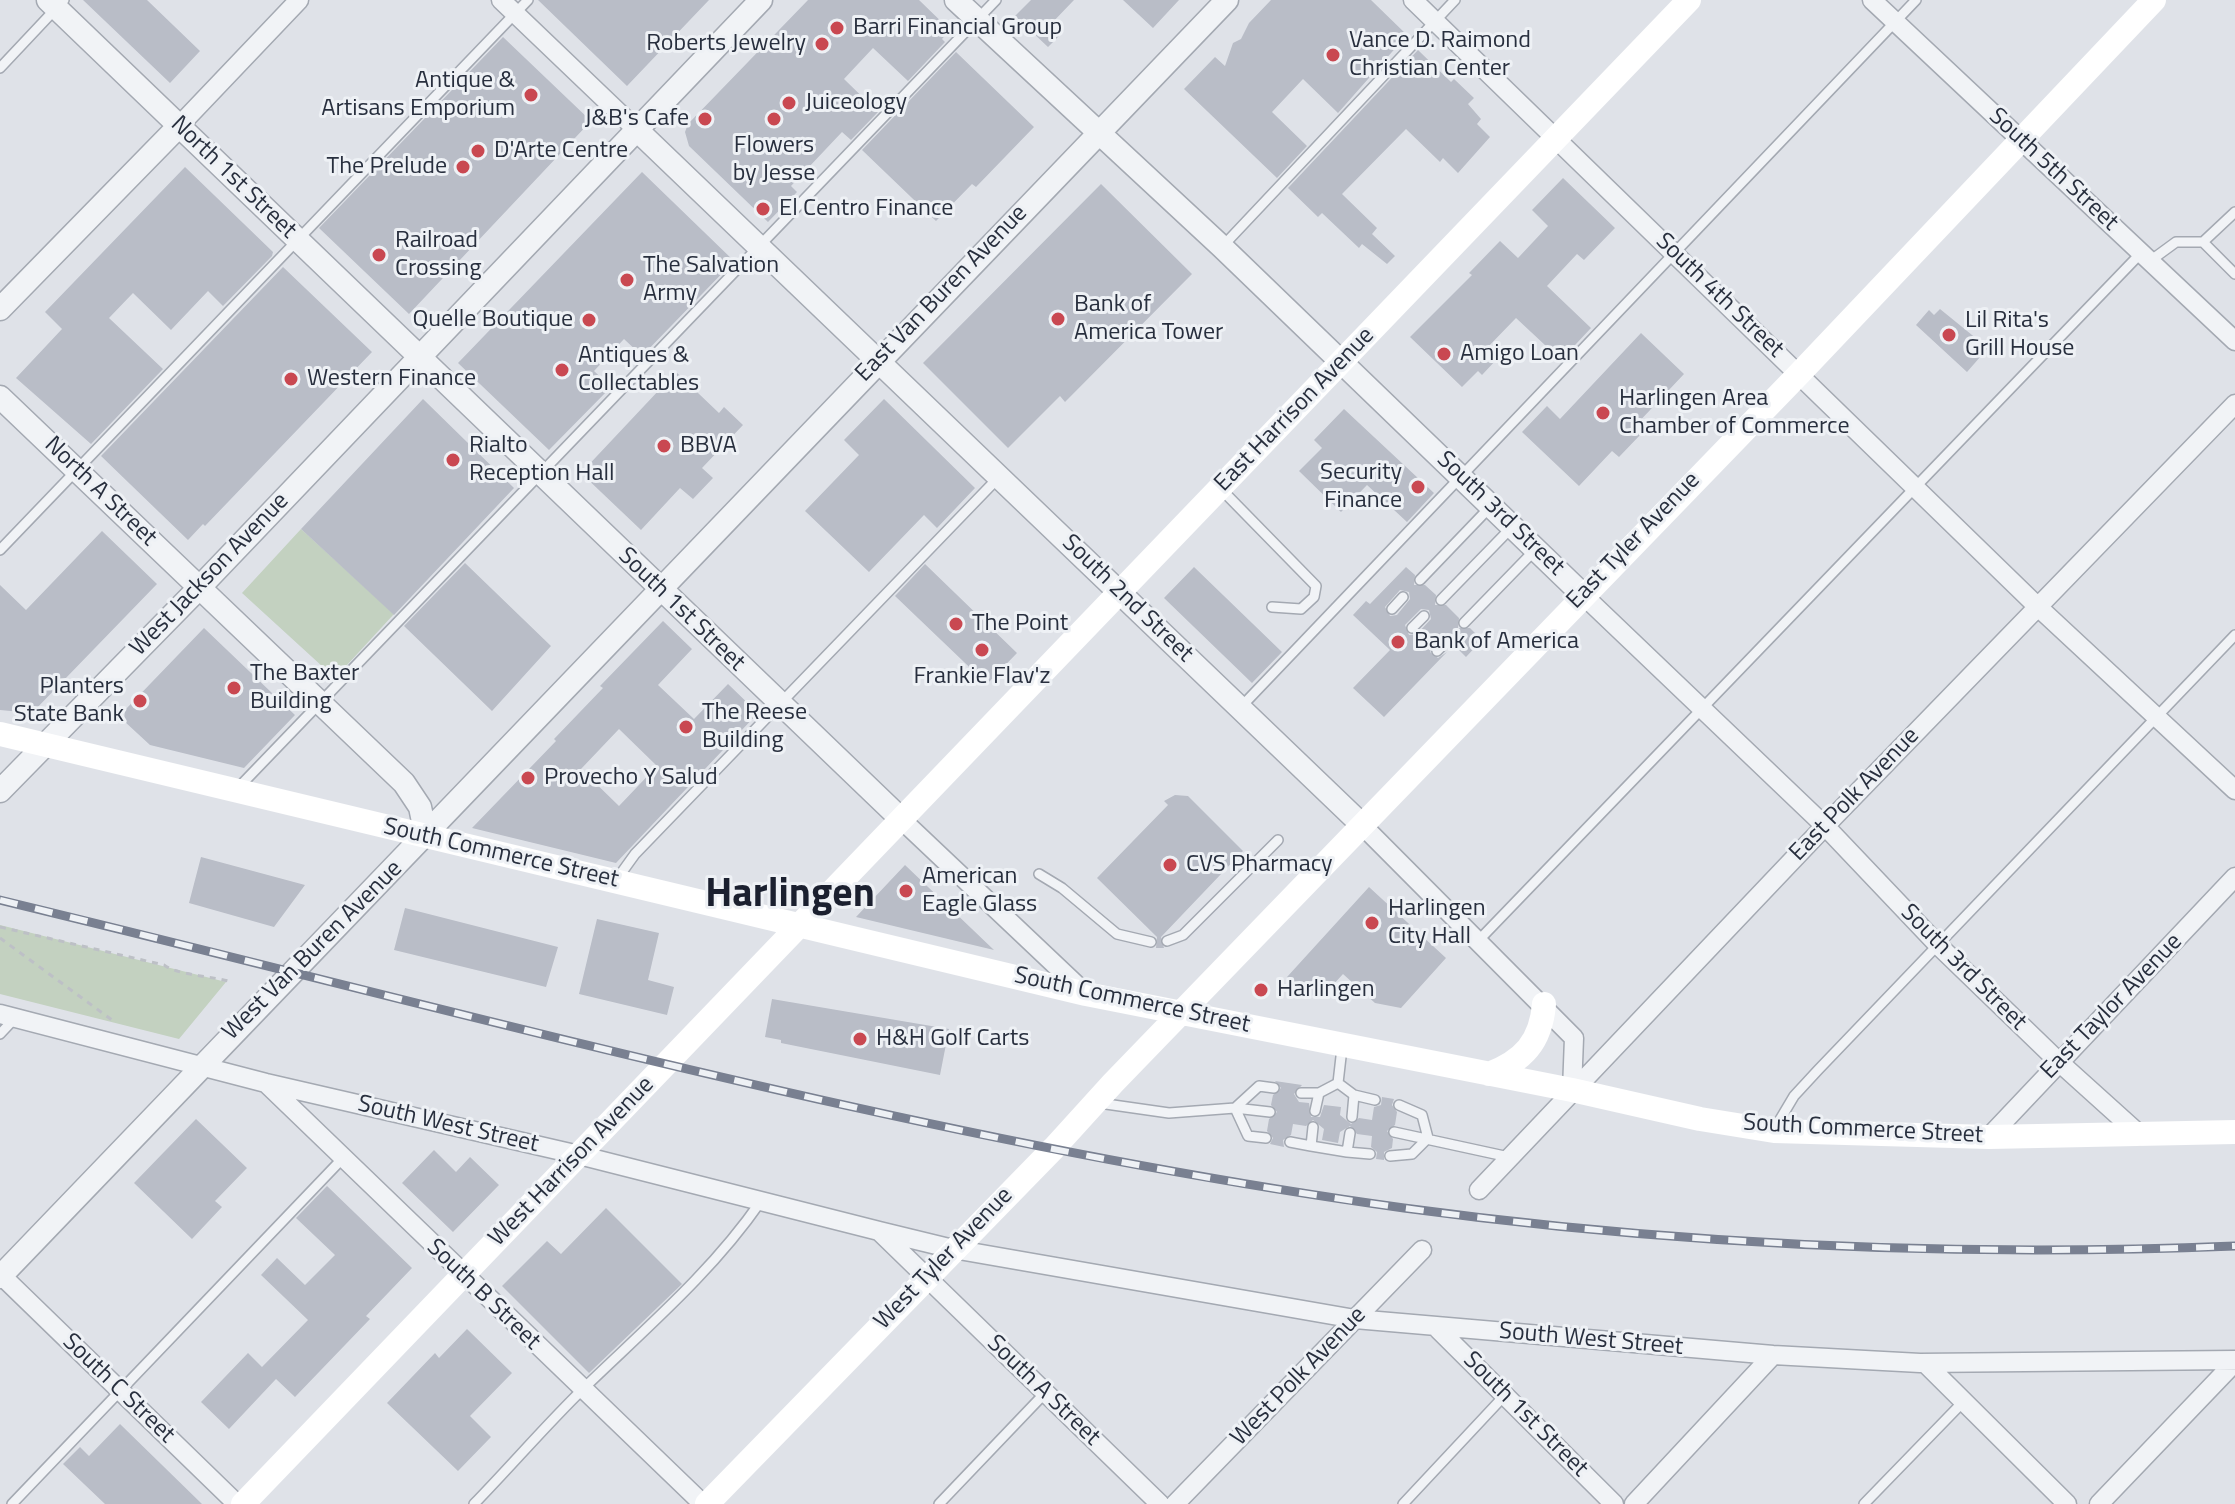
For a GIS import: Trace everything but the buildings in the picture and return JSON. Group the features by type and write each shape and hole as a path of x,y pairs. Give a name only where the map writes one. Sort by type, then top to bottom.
{"main road":[{"name":"East Harrison Avenue","path":"902,820 1689,0"},
{"name":"East Tyler Avenue","path":"1180,1012 1582,594 1799,374 2154,0"},
{"name":"South Commerce Street","path":"0,734 1086,994 1572,1090 1700,1119 1774,1131 1989,1137 2234,1131"},
{"name":"West Harrison Avenue","path":"243,1504 902,820"},
{"path":"1489,1074 1512,1065 1529,1048 1542,1024 1544,1004"},
{"name":"West Tyler Avenue","path":"705,1504 1180,1012"}],"street":[{"path":"0,309 299,0"},
{"path":"501,0 522,7 637,130"},
{"name":"West Jackson Avenue","path":"0,791 199,588 761,0"},
{"name":"South 3rd Street","path":"956,0 1222,247 1461,476 1825,826 1940,947 2140,1135"},
{"name":"East Van Buren Avenue","path":"658,588 1227,0"},
{"name":"South 4th Street","path":"1413,0 2037,606 2235,790"},
{"name":"South 5th Street","path":"1872,0 2235,341"},
{"name":"North 1st Street","path":"56,3 417,357"},
{"name":"South 2nd Street","path":"637,130 880,360 1544,1004 1574,1038 1572,1090"},
{"name":"South 1st Street","path":"417,357 1086,994"},
{"name":"North A Street","path":"0,397 199,588"},
{"name":"East Polk Avenue","path":"1479,1190 1825,826 2235,404"},
{"path":"199,588 404,783 420,807 426,836"},
{"name":"West Van Buren Avenue","path":"1,1276 202,1064 426,836 658,588"},
{"name":"East Taylor Avenue","path":"1989,1137 2235,877"},
{"name":"South West Street","path":"7,1016 266,1083 579,1155 953,1249 1355,1319 1773,1355 1925,1363 2235,1361"},
{"name":"South B Street","path":"266,1083 463,1276 705,1504"},
{"path":"879,1231 925,1277"},
{"name":"West Polk Avenue","path":"1175,1504 1422,1250"},
{"name":"South C Street","path":"1,1276 237,1504"},
{"name":"South A Street","path":"925,1277 1160,1504"},
{"name":"South 1st Street","path":"1435,1326 1614,1504"},
{"path":"1634,1504 1773,1355"},
{"path":"2099,1504 2235,1361"},
{"path":"1925,1363 2067,1504"}],"lane":[{"path":"235,792 996,0"},
{"path":"1222,247 1455,0"},
{"path":"1240,708 1916,0"},
{"path":"0,68 56,3"},
{"path":"0,550 522,7"},
{"path":"1479,940 1915,487 2146,257 2176,242 2203,242 2235,212"},
{"path":"2203,242 2235,274"},
{"path":"615,881 635,854 1000,476"},
{"path":"1220,489 1316,586 1314,597 1301,609 1272,607"},
{"path":"1420,580 1491,506"},
{"path":"1441,600 1513,526"},
{"path":"1464,623 1536,549"},
{"path":"1392,609 1403,597"},
{"path":"1412,628 1424,616"},
{"path":"1774,1131 1794,1096 1940,947 2235,635"},
{"path":"1437,651 1448,640"},
{"path":"1167,941 1183,935 1278,840"},
{"path":"1039,874 1062,888 1117,934 1151,942"},
{"path":"0,1034 7,1016"},
{"path":"1338,1083 1343,1045"},
{"path":"1301,1093 1319,1093 1338,1083"},
{"path":"1338,1083 1354,1095 1375,1100"},
{"path":"1235,1108 1259,1086 1274,1088"},
{"path":"1315,1111 1319,1093"},
{"path":"1352,1117 1354,1095"},
{"path":"1096,1102 1169,1113 1235,1108 1270,1112"},
{"path":"1399,1105 1422,1115 1428,1138"},
{"path":"1235,1108 1248,1136 1266,1138"},
{"path":"1311,1146 1313,1127"},
{"path":"1394,1132 1509,1157"},
{"path":"1347,1152 1350,1133"},
{"path":"1390,1156 1412,1154 1428,1138"},
{"path":"1290,1142 1370,1154"},
{"path":"12,1504 343,1158"},
{"path":"474,1504 582,1390 697,1279 739,1233 761,1201"},
{"path":"939,1504 1045,1393"},
{"path":"1403,1504 1505,1395"},
{"path":"1864,1504 1964,1401"}],"path":[{"path":"0,927 164,965 173,972 190,971 228,981"},
{"path":"0,938 112,1020"}],"green space":[{"path":"301,529 394,614 335,678 242,593"},
{"path":"0,925 226,982 179,1039 0,994"}],"railway":[{"path":"0,900 698,1072 874,1112 1226,1181 1507,1221 1715,1239 1923,1249 2235,1246"}],"place":[{"name":"Barri Financial Group","path":"837,28"},
{"name":"Roberts Jewelry","path":"822,44"},
{"name":"Vance D. Raimond Christian Center","path":"1333,55"},
{"name":"Antique & Artisans Emporium","path":"531,95"},
{"name":"Juiceology","path":"789,103"},
{"name":"J&B's Cafe","path":"705,119"},
{"name":"Flowers by Jesse","path":"774,119"},
{"name":"D'Arte Centre","path":"478,151"},
{"name":"The Prelude","path":"463,167"},
{"name":"El Centro Finance","path":"763,209"},
{"name":"Railroad Crossing","path":"379,255"},
{"name":"The Salvation Army","path":"627,280"},
{"name":"Bank of America Tower","path":"1058,319"},
{"name":"Quelle Boutique","path":"589,320"},
{"name":"Lil Rita's Grill House","path":"1949,335"},
{"name":"Amigo Loan","path":"1444,354"},
{"name":"Antiques & Collectables","path":"562,370"},
{"name":"Western Finance","path":"291,379"},
{"name":"Harlingen Area Chamber of Commerce","path":"1603,413"},
{"name":"BBVA","path":"664,446"},
{"name":"Rialto Reception Hall","path":"453,460"},
{"name":"Security Finance","path":"1418,487"},
{"name":"The Point","path":"956,624"},
{"name":"Bank of America","path":"1398,642"},
{"name":"Frankie Flav'z","path":"982,650"},
{"name":"The Baxter Building","path":"234,688"},
{"name":"Planters State Bank","path":"140,701"},
{"name":"The Reese Building","path":"686,727"},
{"name":"Provecho Y Salud","path":"528,778"},
{"name":"CVS Pharmacy","path":"1170,865"},
{"name":"American Eagle Glass","path":"906,891"},
{"name":"Harlingen City Hall","path":"1372,923"},
{"name":"Harlingen","path":"1261,990"},
{"name":"H&H Golf Carts","path":"860,1039"}],"district":[{"name":"Harlingen","path":"790,896"}]}
